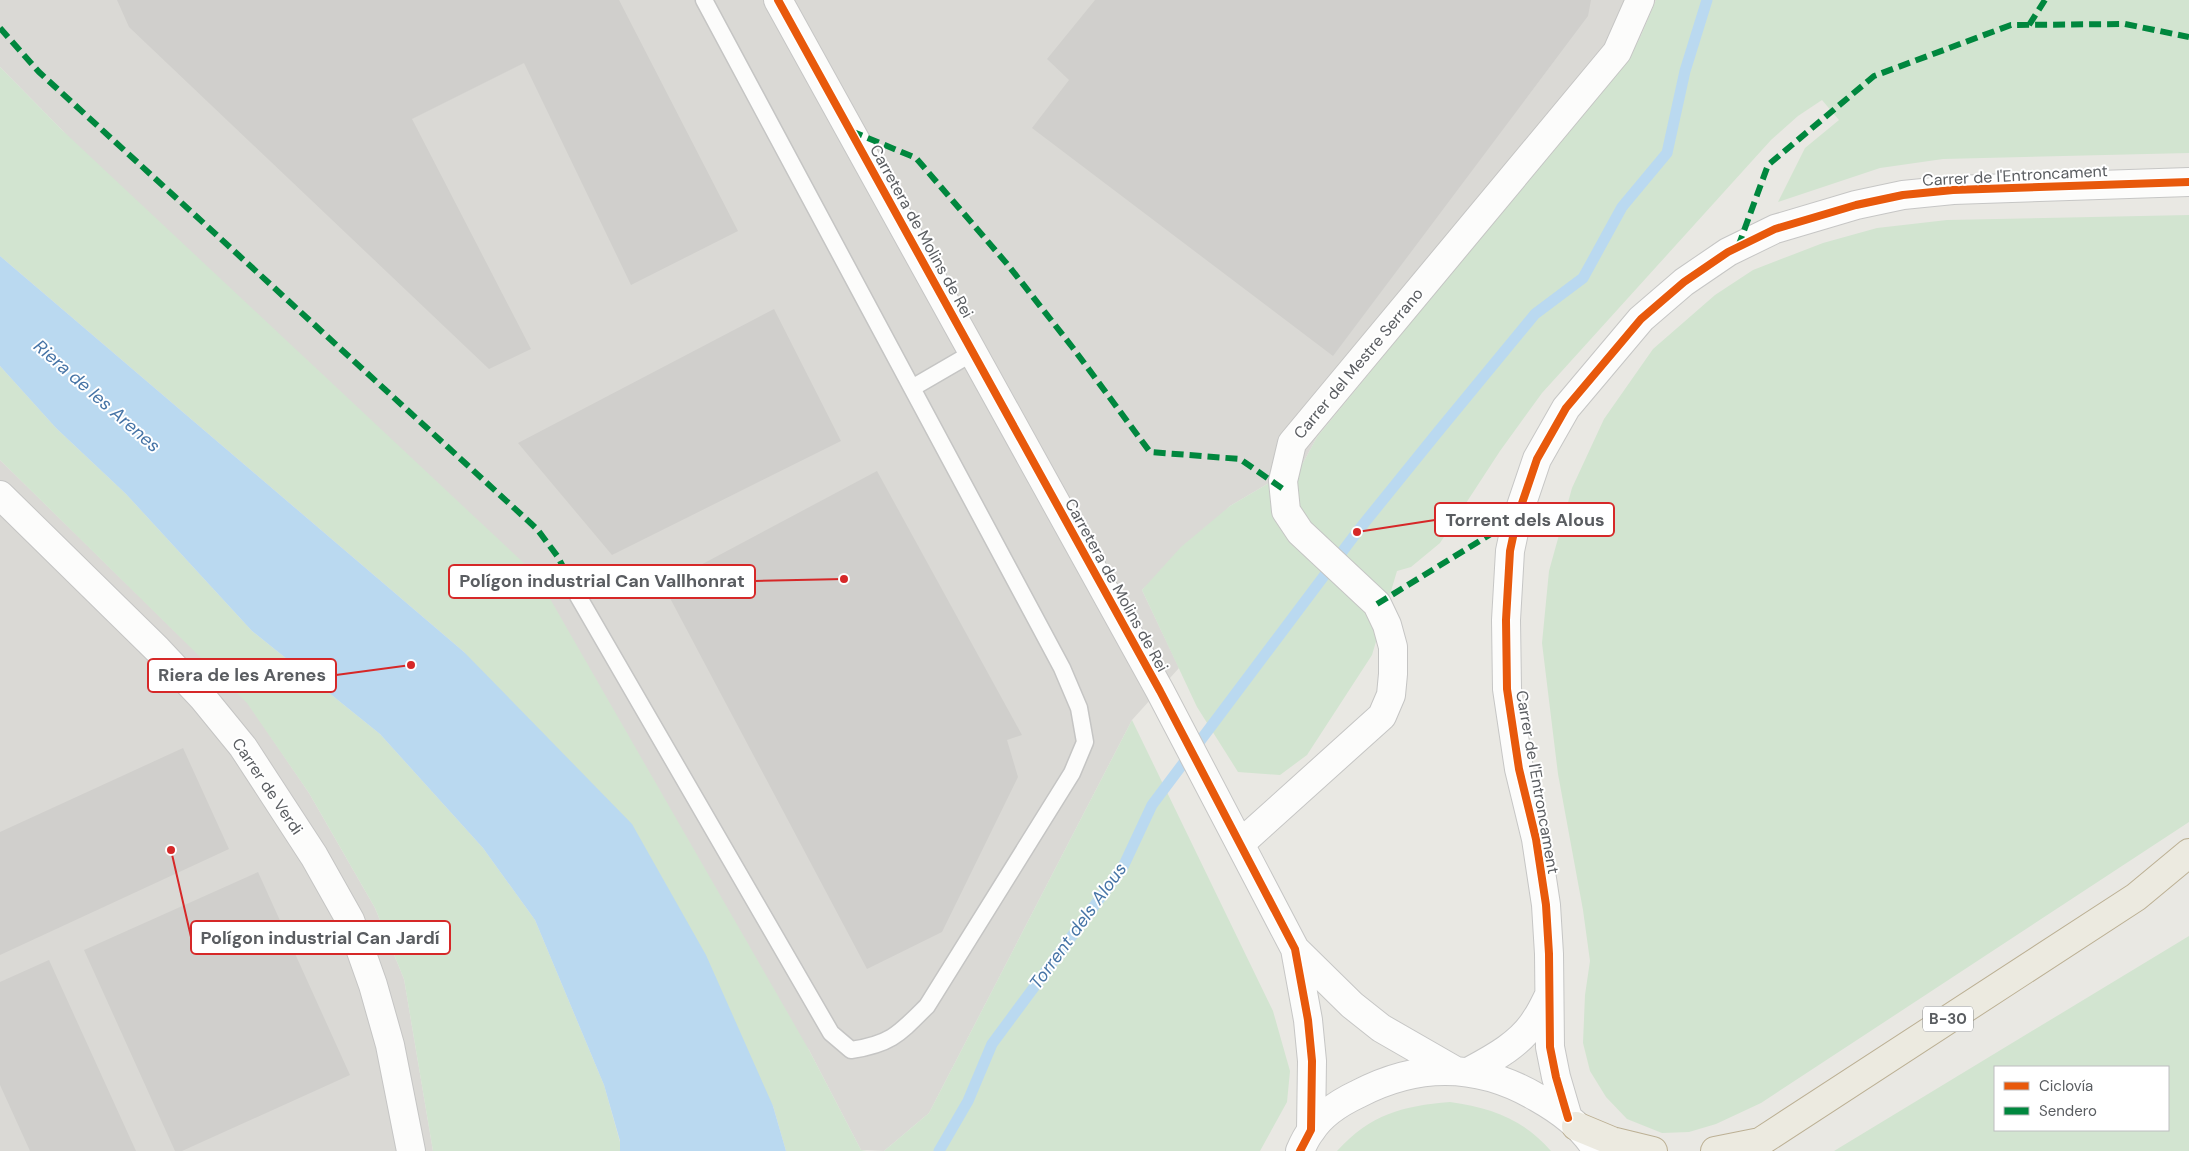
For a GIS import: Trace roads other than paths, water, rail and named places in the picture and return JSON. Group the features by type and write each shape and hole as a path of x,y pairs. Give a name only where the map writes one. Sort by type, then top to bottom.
{"highway":[{"name":"B-30","path":"1714,1151 1755,1147 2136,896 2189,853"},
{"name":"B-30","path":"2136,896 2189,876"},
{"path":"1572,1122 1612,1141 1653,1151"}],"street":[{"name":"Carretera de Molins de Rei","path":"778,0 1160,691 1295,949 1308,1020 1312,1061 1306,1140"},
{"name":"Carrer del Mestre Serrano","path":"1241,844 1382,716 1391,695 1393,647 1387,626 1377,604 1300,532 1286,511 1282,481 1292,442 1617,52 1640,0"},
{"name":"Carrer de l'Entroncament","path":"1572,1122 1556,1077 1550,1046 1549,954 1546,905 1536,838 1519,769 1507,689 1506,620 1510,551 1516,518 1537,458 1566,408 1642,319 1684,282 1728,252 1775,229 1856,205 1903,195 1953,190 2189,182"},
{"name":"Carrer de Verdi","path":"0,495 157,648 203,698 243,747 314,856 350,920 373,985 390,1045 412,1151"},
{"name":"Carretera de Molins de Rei","path":"1295,949 1352,1005 1381,1028 1461,1071"},
{"name":"Carrer de l'Entroncament","path":"1461,1071 1504,1052 1536,1021 1549,995"},
{"path":"1306,1140 1330,1111 1374,1085 1401,1075 1423,1071 1461,1071 1489,1076 1517,1086 1572,1122 1593,1143 1597,1151"}],"lane":[{"path":"578,596 831,1033 851,1050 872,1047 896,1036 926,1006 1072,773 1085,742 1079,708 1062,668 704,0"},
{"path":"912,388 974,352"}],"water":[{"path":"0,256 464,652 632,824 706,955 773,1106 786,1151 620,1151 620,1141 604,1085 535,920 483,848 380,734 252,631 126,494 56,428 0,366"}],"waterway":[{"name":"Torrent dels Alous","path":"939,1151 968,1101 992,1044 1123,867 1152,805 1357,532 1437,433 1535,314 1583,278 1622,207 1667,153 1685,71 1707,0"}],"place":[{"name":"Torrent dels Alous","path":"1357,532"},
{"name":"Polígon industrial Can Vallhonrat","path":"844,579"},
{"name":"Riera de les Arenes","path":"411,665"},
{"name":"Polígon industrial Can Jardí","path":"171,850"}]}
